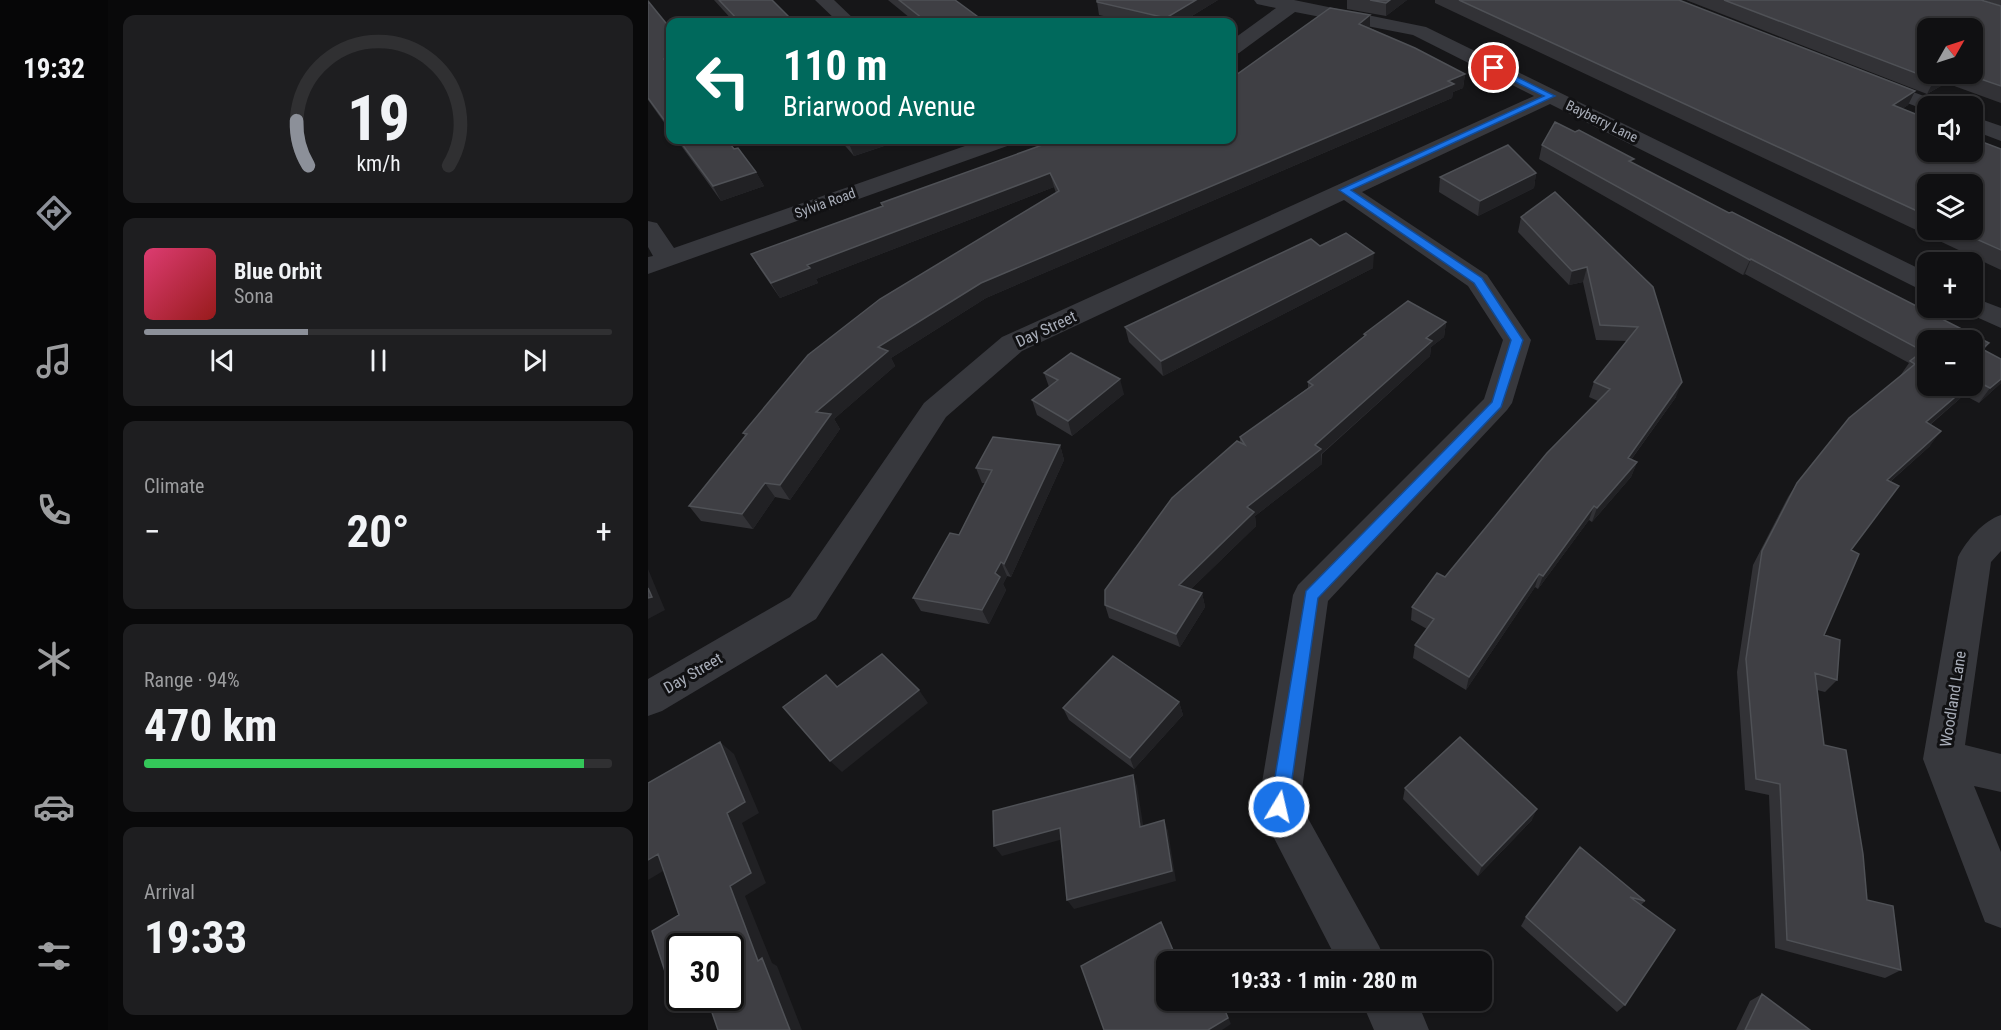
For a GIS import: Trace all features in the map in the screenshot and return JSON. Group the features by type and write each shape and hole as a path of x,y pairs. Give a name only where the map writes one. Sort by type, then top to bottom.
{"street":[{"path":"824,0 844,18"},
{"name":"Bayberry Lane","path":"1263,0 1419,31 1917,278"},
{"path":"1236,46 1292,5"},
{"path":"1857,77 1917,100"},
{"name":"Day Street","path":"648,699 803,608 935,410 1012,344 1551,96"},
{"path":"1983,127 2001,134"},
{"name":"Sylvia Road","path":"658,263 981,144"},
{"path":"1344,190 1478,281 1517,340 1497,404 1311,596 1279,807 1357,951"},
{"path":"648,228 658,263"},
{"path":"1983,310 2001,319"},
{"name":"Woodland Lane","path":"2001,528 1975,556 1943,759 2001,906"},
{"path":"1943,759 2001,773"},
{"path":"1390,1011 1395,1021 1405,1030"}],"building":[{"path":"719,0 772,0 790,18 736,18"},
{"path":"899,0 955,0 980,18 922,18"},
{"path":"1097,0 1196,0 1166,18 1097,2"},
{"path":"1370,0 1390,0 1386,3"},
{"path":"1459,0 1679,0 1915,91 1893,105 1917,115 1917,162 1983,162 1983,142 2001,149 2001,250 1978,240 1983,240 1983,174 1917,174 1917,211"},
{"path":"1724,0 1981,0 2001,6 2001,86 1983,80 1983,18 1917,18 1917,74"},
{"path":"648,1 666,23 666,59 664,59 666,62 666,123 648,98"},
{"path":"1330,8 1370,15 1359,24 1415,48 1465,74 1448,81 1454,84 981,283 878,347 888,351 816,412 831,414 780,485 765,483 742,514 689,506 747,434 743,433 808,355 880,299 1059,191 1050,173 807,265 810,268 771,283 751,254 883,206 881,203 1045,144 1236,144 1236,75"},
{"path":"1555,122 1575,132 1579,130 1634,159 1629,161 1917,306 1917,318 1940,318 1963,330 1917,330 1917,348 1750,260 1542,145"},
{"path":"682,144 730,144 734,149 738,148 756,172 713,186"},
{"path":"1508,145 1536,173 1480,201 1440,177"},
{"path":"1555,192 1653,287 1682,382 1628,458 1637,462 1597,508 1594,506 1543,576 1539,574 1469,677 1415,645 1434,619 1412,607 1437,573 1445,577 1547,453 1610,389 1594,382 1638,327 1600,325 1587,267 1572,271 1521,217"},
{"path":"1346,233 1374,253 1161,361 1125,327 1311,239 1320,246"},
{"path":"1408,301 1446,322 1426,338 1432,341 1315,445 1321,449 1247,507 1254,512 1179,585 1202,593 1176,634 1105,605 1105,590 1172,498 1237,441 1245,445 1240,437 1313,385 1308,382 1366,335 1364,334"},
{"path":"1983,340 1989,343 1983,348"},
{"path":"1983,350 2001,359 2001,379 1990,388 1983,384"},
{"path":"1071,353 1120,379 1068,421 1032,400 1058,380 1044,373"},
{"path":"1917,356 1917,396 1956,396 1926,422 1941,431 1887,480 1899,486 1851,550 1859,554 1824,635 1840,640 1837,680 1815,673 1824,745 1846,750 1863,854 1867,900 1893,906 1901,970 1787,940 1780,784 1756,779 1746,659 1762,551 1797,483 1849,418 1915,364 1910,361"},
{"path":"993,437 1060,445 1004,564 1001,562 995,573 1000,577 982,610 913,598 950,533 959,535 992,470 976,468"},
{"path":"882,654 919,690 830,761 783,707 826,675 837,687"},
{"path":"1113,656 1179,702 1130,758 1063,708"},
{"path":"1460,737 1537,809 1482,866 1405,788"},
{"path":"720,742 745,802 727,813 751,873 730,886 758,961 762,958 790,1030 718,1030 711,1011 744,1011 744,933 666,933 666,975 652,931 679,915 658,854 648,860 648,783"},
{"path":"1133,775 1140,827 1164,820 1172,871 1067,900 1060,828 994,846 993,811"},
{"path":"1580,847 1645,901 1630,897 1675,930 1625,1005 1526,917"},
{"path":"1161,922 1173,951 1156,951 1156,1011 1225,1011 1228,1018 1208,1030 1104,1030 1081,966"},
{"path":"1762,994 1810,1030 1745,1030"}],"route":[{"path":"1279,807 1311,596 1497,404 1517,340 1478,281 1344,190 1551,96 1494,68"}]}
